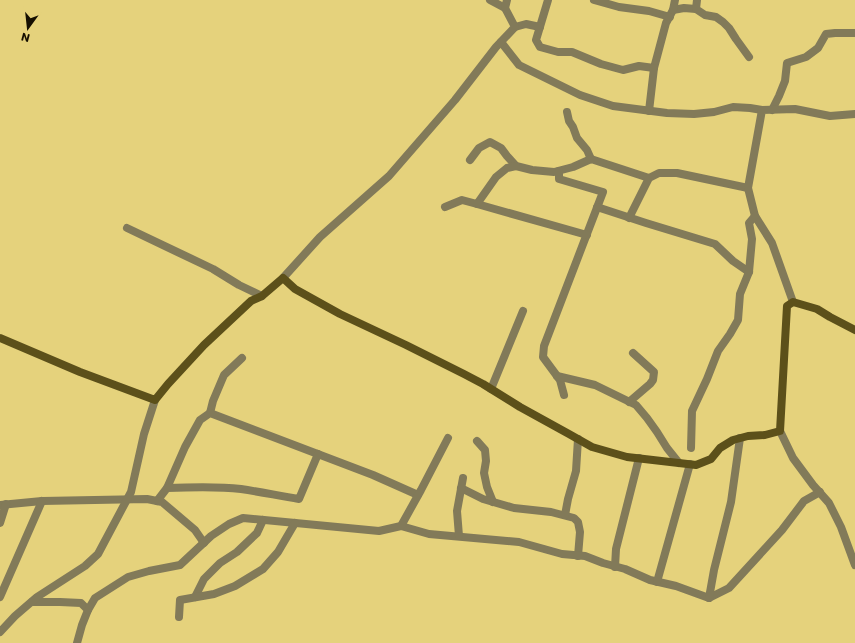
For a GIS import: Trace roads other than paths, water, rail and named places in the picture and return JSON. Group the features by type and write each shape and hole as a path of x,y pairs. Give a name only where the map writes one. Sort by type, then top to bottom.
{"street":[{"path":"490,0 506,4 515,27"},
{"path":"548,0 536,40 540,47 558,52 572,52 601,64 623,70 639,66 654,68"},
{"path":"594,0 619,7 671,13 684,8 696,9 705,15 716,17 723,22 729,28 749,57"},
{"path":"649,111 654,68 666,23 675,0"},
{"path":"696,9 697,0"},
{"path":"0,632 15,616 37,597 85,566 98,554 131,492 144,434 156,400 168,384 204,345 251,302 262,296 283,278 320,237 389,176 455,100 515,27 526,24 540,27"},
{"path":"772,110 785,81 787,63 806,57 818,48 826,34 855,33"},
{"path":"502,42 520,65 580,95 614,106 649,111 694,114 714,112 733,107 762,110 795,109 830,116 855,114"},
{"path":"762,110 748,188 755,216 772,243 793,302"},
{"path":"567,112 570,122 574,126 577,138 587,150 590,159"},
{"path":"470,160 479,148 490,142 501,148 516,166"},
{"path":"477,204 496,177 507,168 516,166 532,170 554,172 573,167 590,159 649,178"},
{"path":"559,170 559,179 603,192 544,346 543,357 560,380 564,396"},
{"path":"630,218 649,178 659,173 677,173 748,188"},
{"path":"445,207 462,200 587,235"},
{"path":"597,207 716,244 733,261 749,272"},
{"path":"691,448 692,411 718,351 738,320 740,294 749,272 752,239 749,223 755,216"},
{"path":"127,228 206,266 262,296"},
{"path":"283,278 295,289 340,314 464,374 520,408 592,447 627,457 696,465 710,459 720,448 733,440 780,431"},
{"path":"855,330 817,309 793,302 787,306 780,431 793,458 829,503 841,527 855,565"},
{"path":"491,389 523,311"},
{"path":"0,338 80,372 156,400"},
{"path":"629,402 650,384 653,380 654,372 633,353"},
{"path":"157,501 167,488 185,447 200,420 210,413 224,375 242,358"},
{"path":"557,376 595,385 636,405 648,418 678,463"},
{"path":"210,413 373,475 418,495"},
{"path":"401,526 448,438"},
{"path":"709,598 714,570 731,502 740,438"},
{"path":"565,515 576,470 578,439"},
{"path":"477,441 485,450 486,461 484,473 487,487 493,502"},
{"path":"167,488 240,489 299,499 318,454"},
{"path":"615,567 616,549 639,458"},
{"path":"657,582 690,464"},
{"path":"459,536 457,511 463,478"},
{"path":"461,488 483,500 514,508 551,512 574,518 578,522 580,532 578,556"},
{"path":"77,643 88,610 95,598 128,577 180,565 210,536 229,524 243,518 379,531 401,526 429,534 519,542 562,554 585,556 625,569 650,580 676,586 709,598 729,588 777,535 804,501 820,492"},
{"path":"0,523 3,505 42,502 147,499 162,502 195,530 204,543"},
{"path":"0,597 42,502"},
{"path":"195,597 204,579 220,563 237,552 257,533 263,520"},
{"path":"179,617 180,600 214,594 234,586 263,569 278,552 295,523"},
{"path":"32,602 81,603 88,610"}]}
